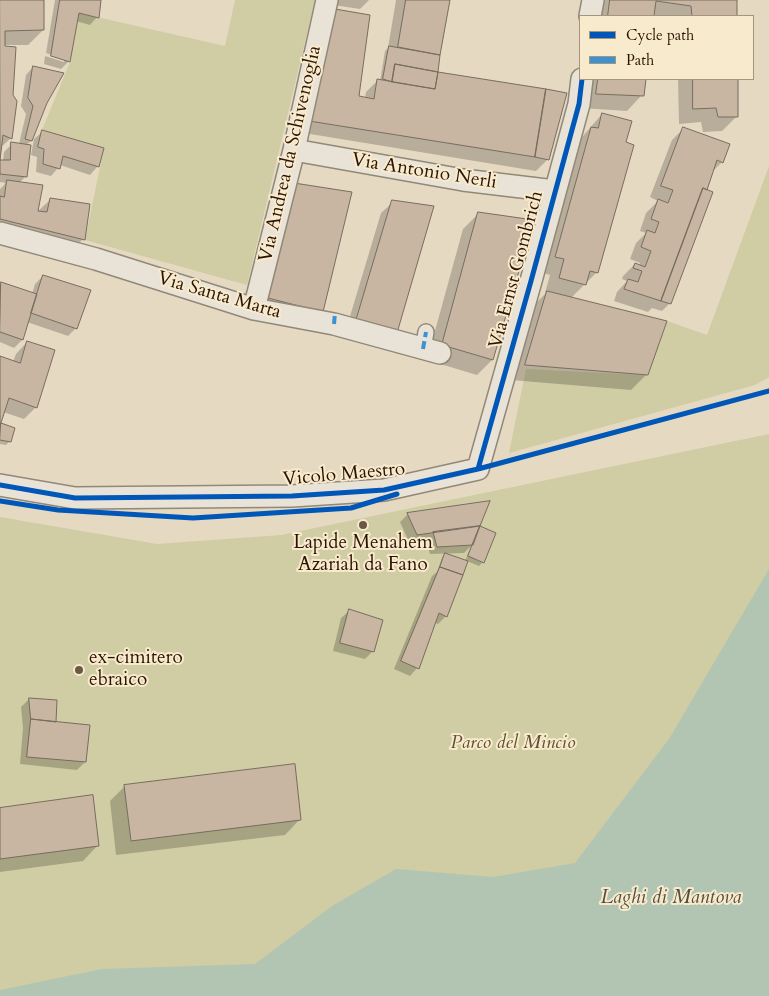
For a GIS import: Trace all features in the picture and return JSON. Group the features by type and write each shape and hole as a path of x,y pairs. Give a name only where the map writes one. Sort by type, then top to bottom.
{"street":[{"name":"Via Andrea da Schivenoglia","path":"254,308 294,150 327,0"},
{"path":"590,15 593,0"},
{"name":"Via Ernst Gombrich","path":"478,469 532,280 579,104 582,80"},
{"name":"Via Antonio Nerli","path":"294,150 463,180 555,191"},
{"name":"Via Santa Marta","path":"0,232 96,259 254,308 334,319 429,345"},
{"name":"Vicolo Maestro","path":"0,485 75,498 292,496 384,490 478,469"}],"green space":[{"path":"235,0 315,0 247,285 85,240 104,148 42,130 70,62 79,13 225,46"},
{"path":"769,166 769,377 755,385 509,453 526,369 647,375 667,321 707,335"},
{"name":"Parco del Mincio","path":"769,434 769,996 0,996 0,517 157,544 281,535"}],"water":[{"name":"Laghi di Mantova","path":"769,569 769,996 0,996 0,990 102,969 255,964 332,906 396,869 493,877 575,863 669,739"}],"building":[{"path":"0,0 44,0 44,30 5,31 5,46 16,47 13,95 17,101 12,139 3,135 0,160"},
{"path":"60,0 101,0 99,18 79,13 70,62 51,56"},
{"path":"406,0 450,0 440,55 398,47"},
{"path":"610,0 737,0 737,15 692,15 691,6 656,1 654,15 608,15"},
{"path":"335,9 370,15 359,96 374,99 377,79 435,89 438,72 546,89 535,157 309,121"},
{"path":"389,46 440,55 438,72 395,64 392,82 383,79"},
{"path":"395,64 438,72 435,89 392,82"},
{"path":"33,66 64,73 47,103 32,141 25,139 33,106 28,98"},
{"path":"598,80 646,80 644,96 596,94"},
{"path":"693,80 738,80 738,117 718,117 716,108 693,109"},
{"path":"546,89 567,93 549,160 535,157"},
{"path":"602,113 632,121 626,142 634,145 598,273 590,271 586,285 559,278 564,259 555,257 591,127 598,128"},
{"path":"683,127 730,144 723,163 717,160 707,190 703,188 661,301 624,289 628,279 638,282 642,271 633,268 635,263 645,267 651,251 641,247 647,230 655,233 659,222 651,219 658,199 668,203 673,190 661,186"},
{"path":"42,130 104,148 99,167 63,156 60,169 43,164 44,149 38,147"},
{"path":"11,142 31,145 27,177 0,174 0,160 10,160"},
{"path":"7,180 43,185 38,211 47,212 50,198 90,204 85,240 0,219 0,196 4,197"},
{"path":"294,183 352,192 323,312 264,297"},
{"path":"703,188 713,192 671,304 661,301"},
{"path":"392,200 434,206 397,333 356,321"},
{"path":"478,212 534,220 493,360 442,345"},
{"path":"43,275 91,290 77,329 31,313"},
{"path":"1,282 37,294 23,340 0,332"},
{"path":"547,291 667,321 648,375 525,365"},
{"path":"27,341 55,350 37,408 9,398 0,426 0,356 20,363"},
{"path":"1,423 15,428 11,442 0,440"},
{"path":"490,501 480,526 417,535 407,513"},
{"path":"480,526 473,545 437,547 433,532"},
{"path":"480,526 496,533 484,563 468,556"},
{"path":"445,553 468,561 463,575 440,567"},
{"path":"440,567 463,575 447,617 439,613 419,669 401,661"},
{"path":"349,609 383,620 374,652 340,643"},
{"path":"29,698 57,700 56,722 31,719"},
{"path":"31,719 90,725 86,762 27,757"},
{"path":"295,764 301,820 131,841 124,785"},
{"path":"93,795 99,846 0,859 0,808"}],"marked path":[{"path":"334,324 335,313"},
{"path":"423,349 426,332"}],"cycle path":[{"path":"478,469 579,104 582,80"},
{"path":"0,485 75,498 292,496 384,490 478,469 769,391"},
{"path":"0,501 58,510 193,518 351,508 397,494"}],"place":[{"name":"Lapide Menahem Azariah da Fano","path":"363,525"},
{"name":"ex-cimitero ebraico","path":"79,670"}]}
